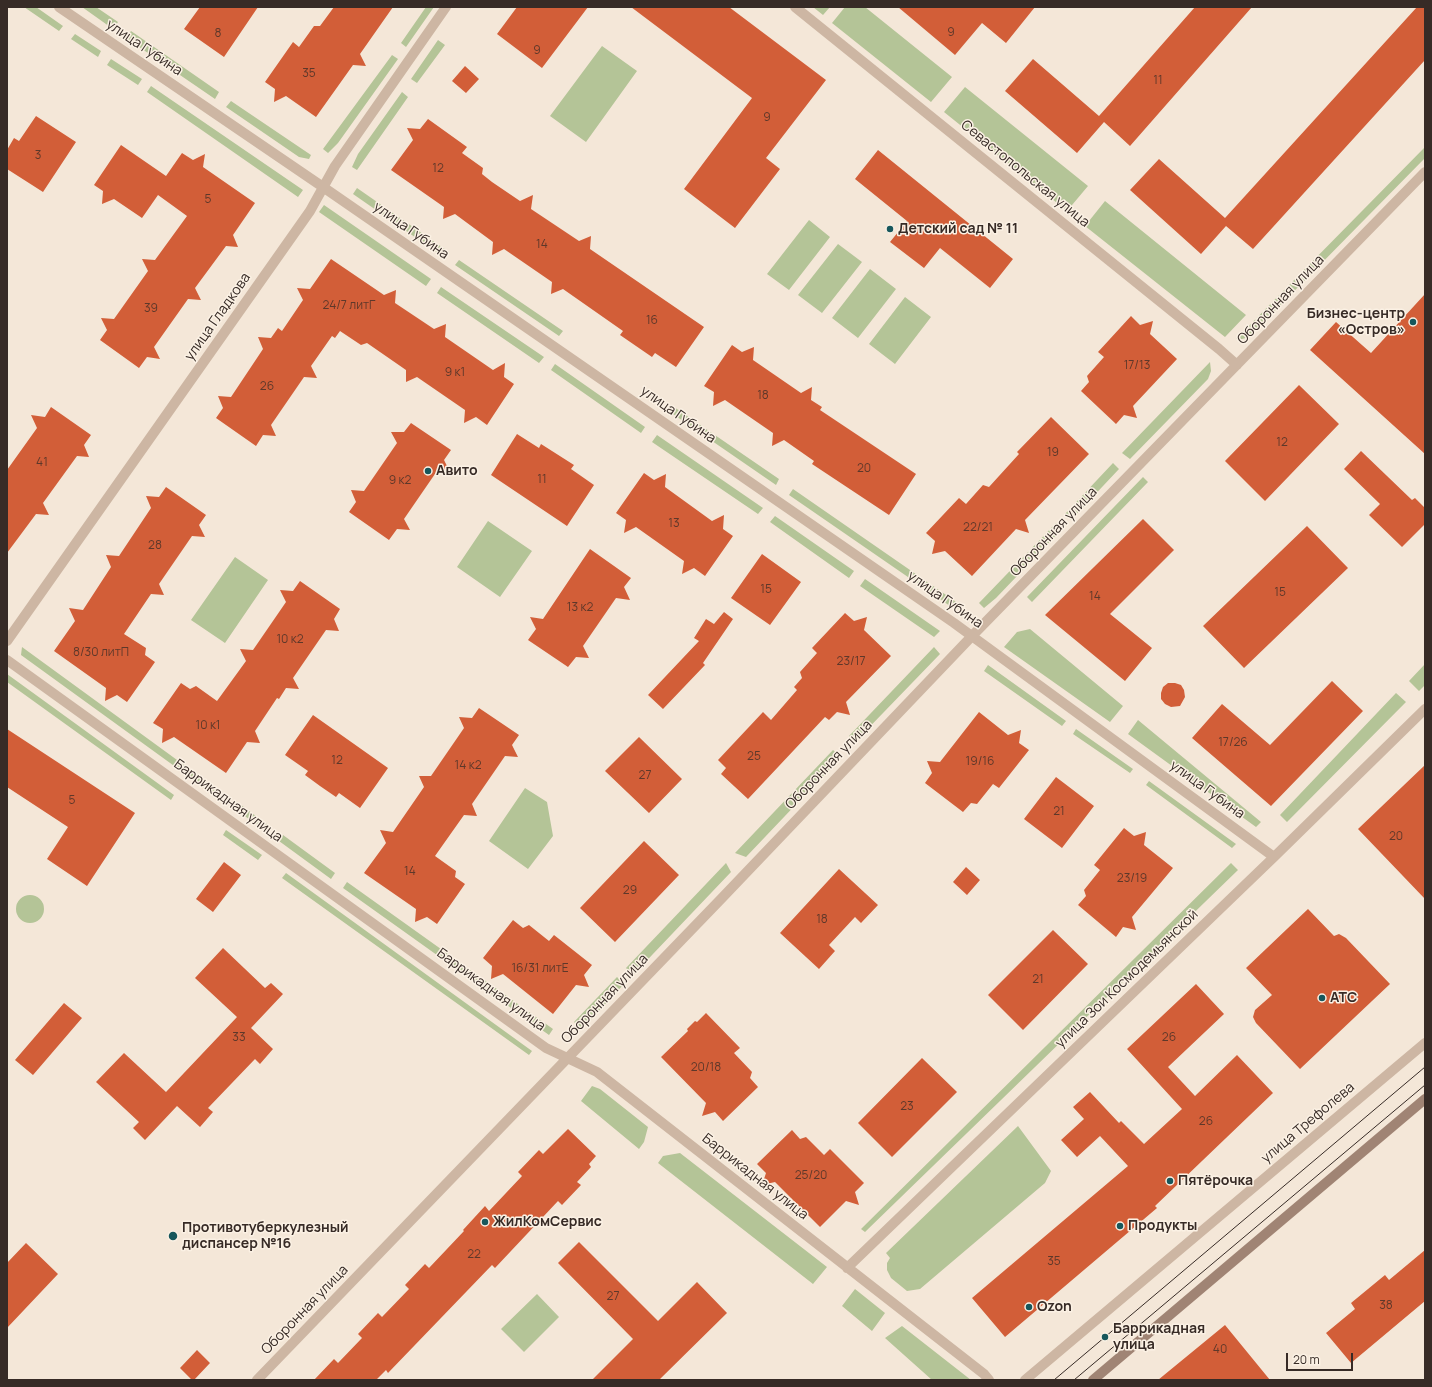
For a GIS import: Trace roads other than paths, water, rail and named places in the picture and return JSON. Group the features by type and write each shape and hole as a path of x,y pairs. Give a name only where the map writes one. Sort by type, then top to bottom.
{"main road":[{"path":"1093,1380 1425,1099"}],"street":[{"name":"улица Губина","path":"59,7 323,187 972,636 1274,857"},
{"name":"улица Гладкова","path":"7,641 310,211 335,166 446,7"},
{"name":"Севастопольская улица","path":"795,7 1220,348 1237,365"},
{"name":"Оборонная улица","path":"257,1380 721,899 972,636 1425,172"},
{"name":"Баррикадная улица","path":"7,660 546,1048 597,1072 984,1374 989,1380"},
{"name":"улица Зои Космодемьянской","path":"847,1268 1274,857 1425,709"},
{"name":"улица Трефолева","path":"1025,1380 1425,1043"}],"tram line":[{"path":"1054,1380 1425,1067"},
{"path":"1074,1380 1425,1085"}],"place":[{"name":"Детский сад № 11","path":"890,229"},
{"name":"Бизнес-центр «Остров»","path":"1413,322"},
{"name":"Авито","path":"428,471"},
{"name":"АТС","path":"1322,998"},
{"name":"Пятёрочка","path":"1170,1181"},
{"name":"ЖилКомСервис","path":"485,1222"},
{"name":"Продукты","path":"1120,1226"},
{"name":"Противотуберкулезный диспансер №16","path":"173,1236"},
{"name":"Ozon","path":"1029,1307"},
{"name":"Баррикадная улица","path":"1105,1337"}]}
